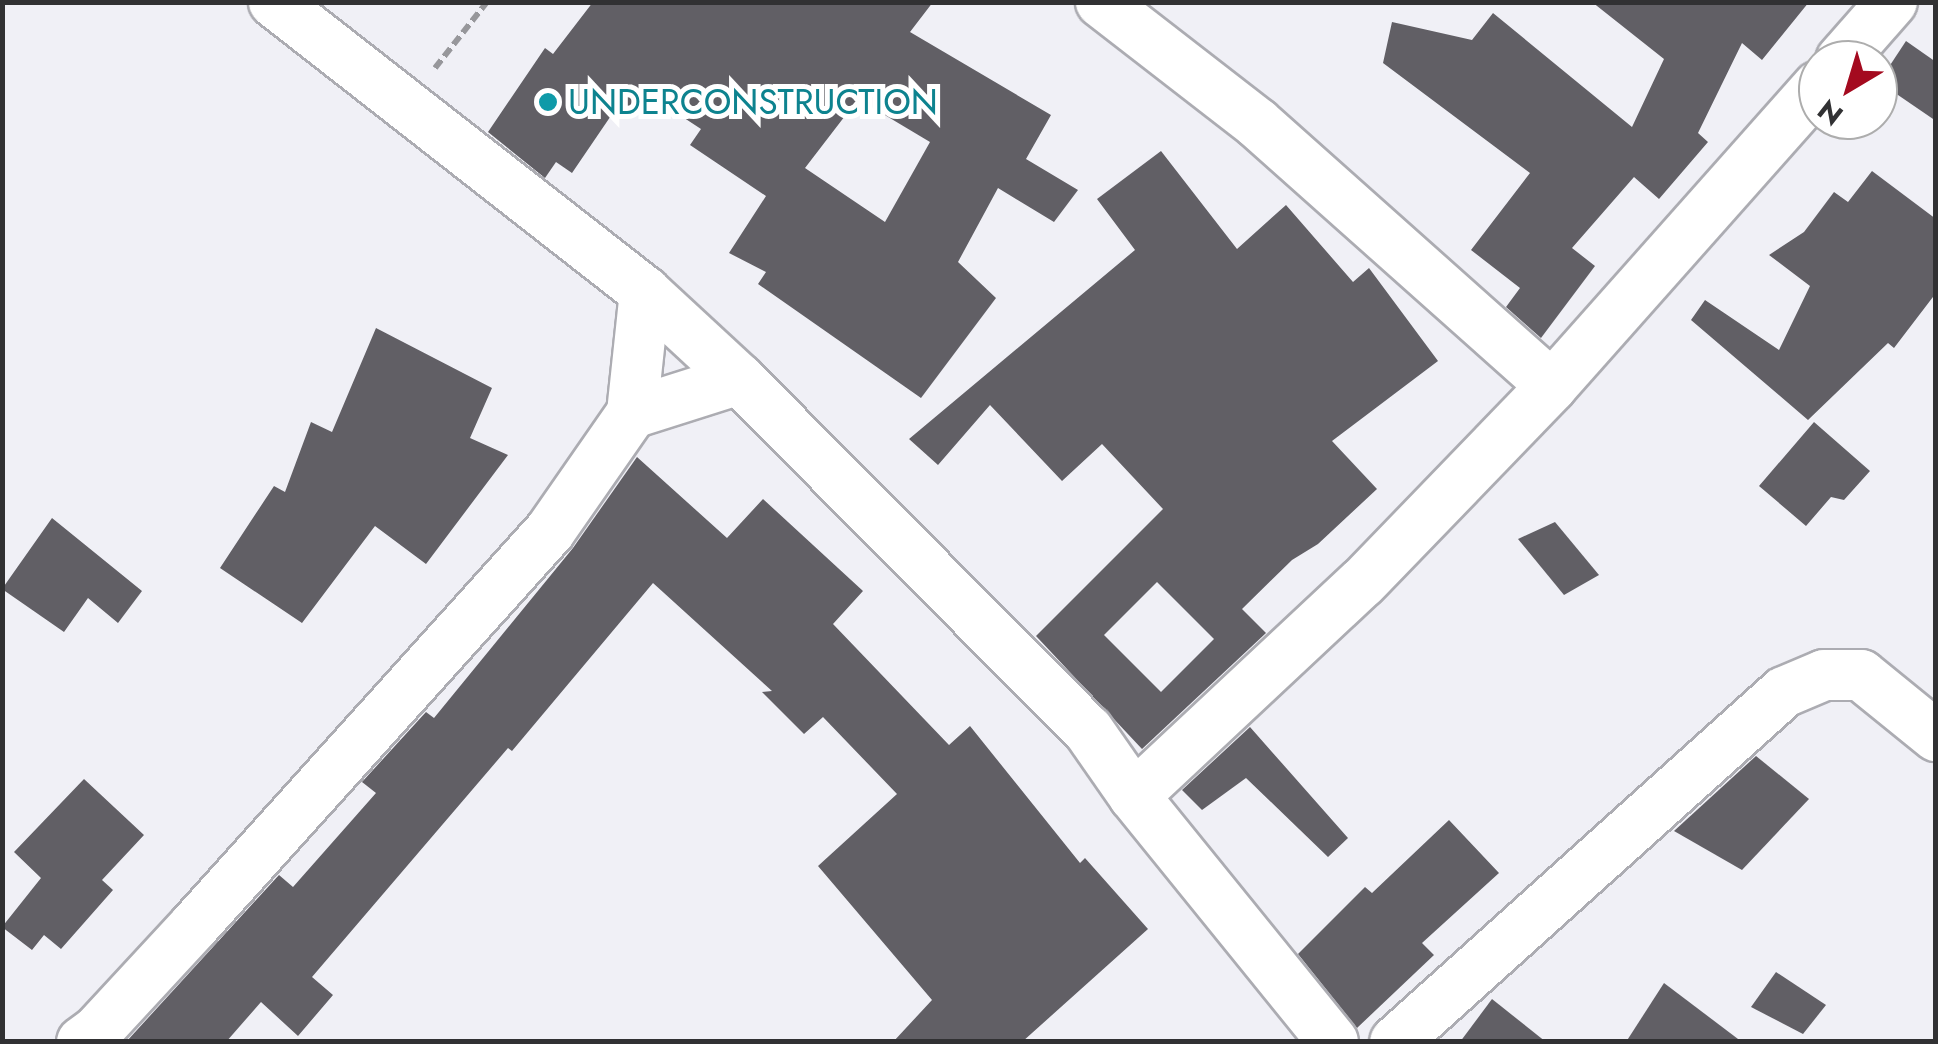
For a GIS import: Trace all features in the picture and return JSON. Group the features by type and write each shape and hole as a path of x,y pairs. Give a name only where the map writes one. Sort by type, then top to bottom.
{"street":[{"path":"274,2 645,292 740,379 1088,730 1134,796 1333,1042"},
{"path":"1101,2 1257,123 1552,386"},
{"path":"1859,40 1892,2"},
{"path":"1134,796 1362,583 1552,386 1798,109"},
{"path":"95,1038 550,530 632,413 645,292"},
{"path":"632,413 740,379"},
{"path":"1394,1042 1784,692 1824,675 1861,675 1936,736"}],"path":[{"path":"408,107 486,2"}],"building":[{"path":"593,2 933,2 910,32 1051,115 1026,159 1078,190 1054,222 998,188 958,262 996,298 921,398 758,284 766,272 729,253 766,196 690,145 701,129 643,91 629,108 621,101 572,173 556,162 545,178 488,132 545,48 553,54","holes":["858,99 930,142 885,222 805,168"]},
{"path":"1592,2 1809,2 1762,60 1742,43 1698,133 1708,142 1659,199 1634,177 1572,248 1595,266 1541,338 1506,307 1520,288 1471,250 1530,173 1383,63 1392,22 1472,40 1493,13 1632,127 1664,59"},
{"path":"1906,41 1936,62 1936,121 1898,95 1898,53"},
{"path":"1161,151 1237,249 1286,205 1353,282 1369,268 1438,361 1332,441 1377,489 1318,544 1292,560 1242,609 1266,633 1142,749 1036,636 1163,509 1102,444 1062,481 990,405 938,465 909,439 1135,250 1097,199","holes":["1157,582 1214,639 1161,692 1104,635"]},
{"path":"1872,171 1936,219 1936,293 1894,348 1888,343 1808,420 1691,320 1705,300 1779,350 1810,286 1769,255 1804,232 1834,192 1848,202"},
{"path":"376,328 492,388 470,438 508,455 426,564 375,526 302,623 220,568 274,486 285,492 311,422 332,432"},
{"path":"1814,422 1870,471 1844,500 1831,497 1806,526 1759,486"},
{"path":"637,457 727,538 763,499 863,591 833,624 949,745 970,726 1080,863 1085,858 1148,929 1022,1042 893,1042 932,1000 818,866 897,794 823,717 804,734 762,692 772,691 653,583 512,751 508,748 312,977 333,995 298,1036 261,1002 226,1042 126,1042 279,875 293,887 376,793 362,782 426,712 434,718 573,548"},
{"path":"52,518 142,591 118,623 88,598 64,632 2,589"},
{"path":"1555,522 1599,575 1564,595 1518,539"},
{"path":"1250,727 1348,838 1328,857 1246,778 1202,810 1182,790"},
{"path":"1756,756 1809,799 1742,870 1674,831"},
{"path":"84,779 144,835 102,880 113,890 61,949 44,935 32,950 2,927 41,878 14,852"},
{"path":"1449,820 1499,873 1422,943 1434,955 1357,1028 1298,954 1365,887 1372,893"},
{"path":"1776,972 1826,1005 1803,1034 1751,1007"},
{"path":"1664,983 1742,1042 1626,1042"},
{"path":"1492,999 1546,1042 1460,1042"}],"place":[{"name":"UNDERCONSTRUCTION","path":"548,102"}]}
